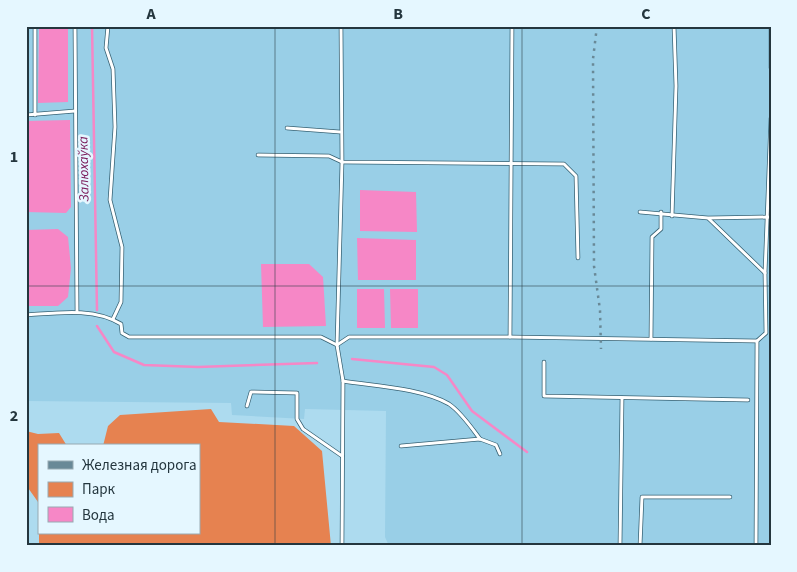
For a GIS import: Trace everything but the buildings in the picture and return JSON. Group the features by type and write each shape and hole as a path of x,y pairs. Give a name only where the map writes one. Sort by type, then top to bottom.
{"lane":[{"path":"35,26 35,114"},
{"path":"74,26 77,312"},
{"path":"108,26 106,48 113,69 115,127 110,200 122,247 121,302 113,320"},
{"path":"341,26 340,132 342,162 337,344 343,381 342,546"},
{"path":"510,337 512,26"},
{"path":"672,216 676,86 674,26"},
{"path":"771,26 771,68"},
{"path":"26,115 75,111"},
{"path":"337,344 349,337 510,337 757,341 766,333 765,273 769,217 771,118"},
{"path":"286,128 340,132"},
{"path":"258,156 329,156 342,162 564,164 576,176 578,258"},
{"path":"640,212 661,212 672,216 708,218 769,217"},
{"path":"652,339 652,237 661,229 661,212"},
{"path":"708,218 765,273"},
{"path":"26,314 77,312 113,320 121,324 122,332 129,338 321,337 337,344"},
{"path":"756,546 757,341"},
{"path":"544,362 544,396 748,400"},
{"path":"343,381 431,396 450,405 480,439"},
{"path":"247,406 251,392 297,393 297,419 303,429 343,456"},
{"path":"620,546 622,398"},
{"path":"401,446 480,439 496,445 500,454"},
{"path":"640,546 642,497 730,497"}],"shaded area":[{"path":"26,26 771,26 771,546 389,546 385,537 386,411 305,409 304,419 232,415 231,403 26,401"}],"green space":[{"path":"211,409 219,422 294,426 322,451 331,546 39,546 39,534 200,534 200,444 104,444 108,426 120,415"},
{"path":"26,431 38,434 59,433 66,444 38,444 38,502 26,485"}],"water":[{"path":"26,26 29,107 26,107"},
{"path":"39,26 68,26 68,102 38,103"},
{"path":"70,120 71,207 66,213 26,212 26,121"},
{"path":"360,190 416,192 417,232 360,231"},
{"path":"58,229 68,237 71,268 68,297 58,306 26,306 26,230"},
{"path":"357,238 416,240 416,280 358,280"},
{"path":"261,264 309,264 323,277 326,326 263,327"},
{"path":"357,289 384,289 385,328 357,328"},
{"path":"390,289 418,289 418,328 391,328"}],"waterway":[{"name":"Залюхаўка","path":"92,26 97,310"},
{"name":"Залюхаўка","path":"97,326 114,352 144,365 198,367 317,363"},
{"name":"Залюхаўка","path":"352,359 434,367 447,375 472,411 527,452"}],"railway":[{"path":"597,26 593,59 594,266 600,310 601,349"}]}
